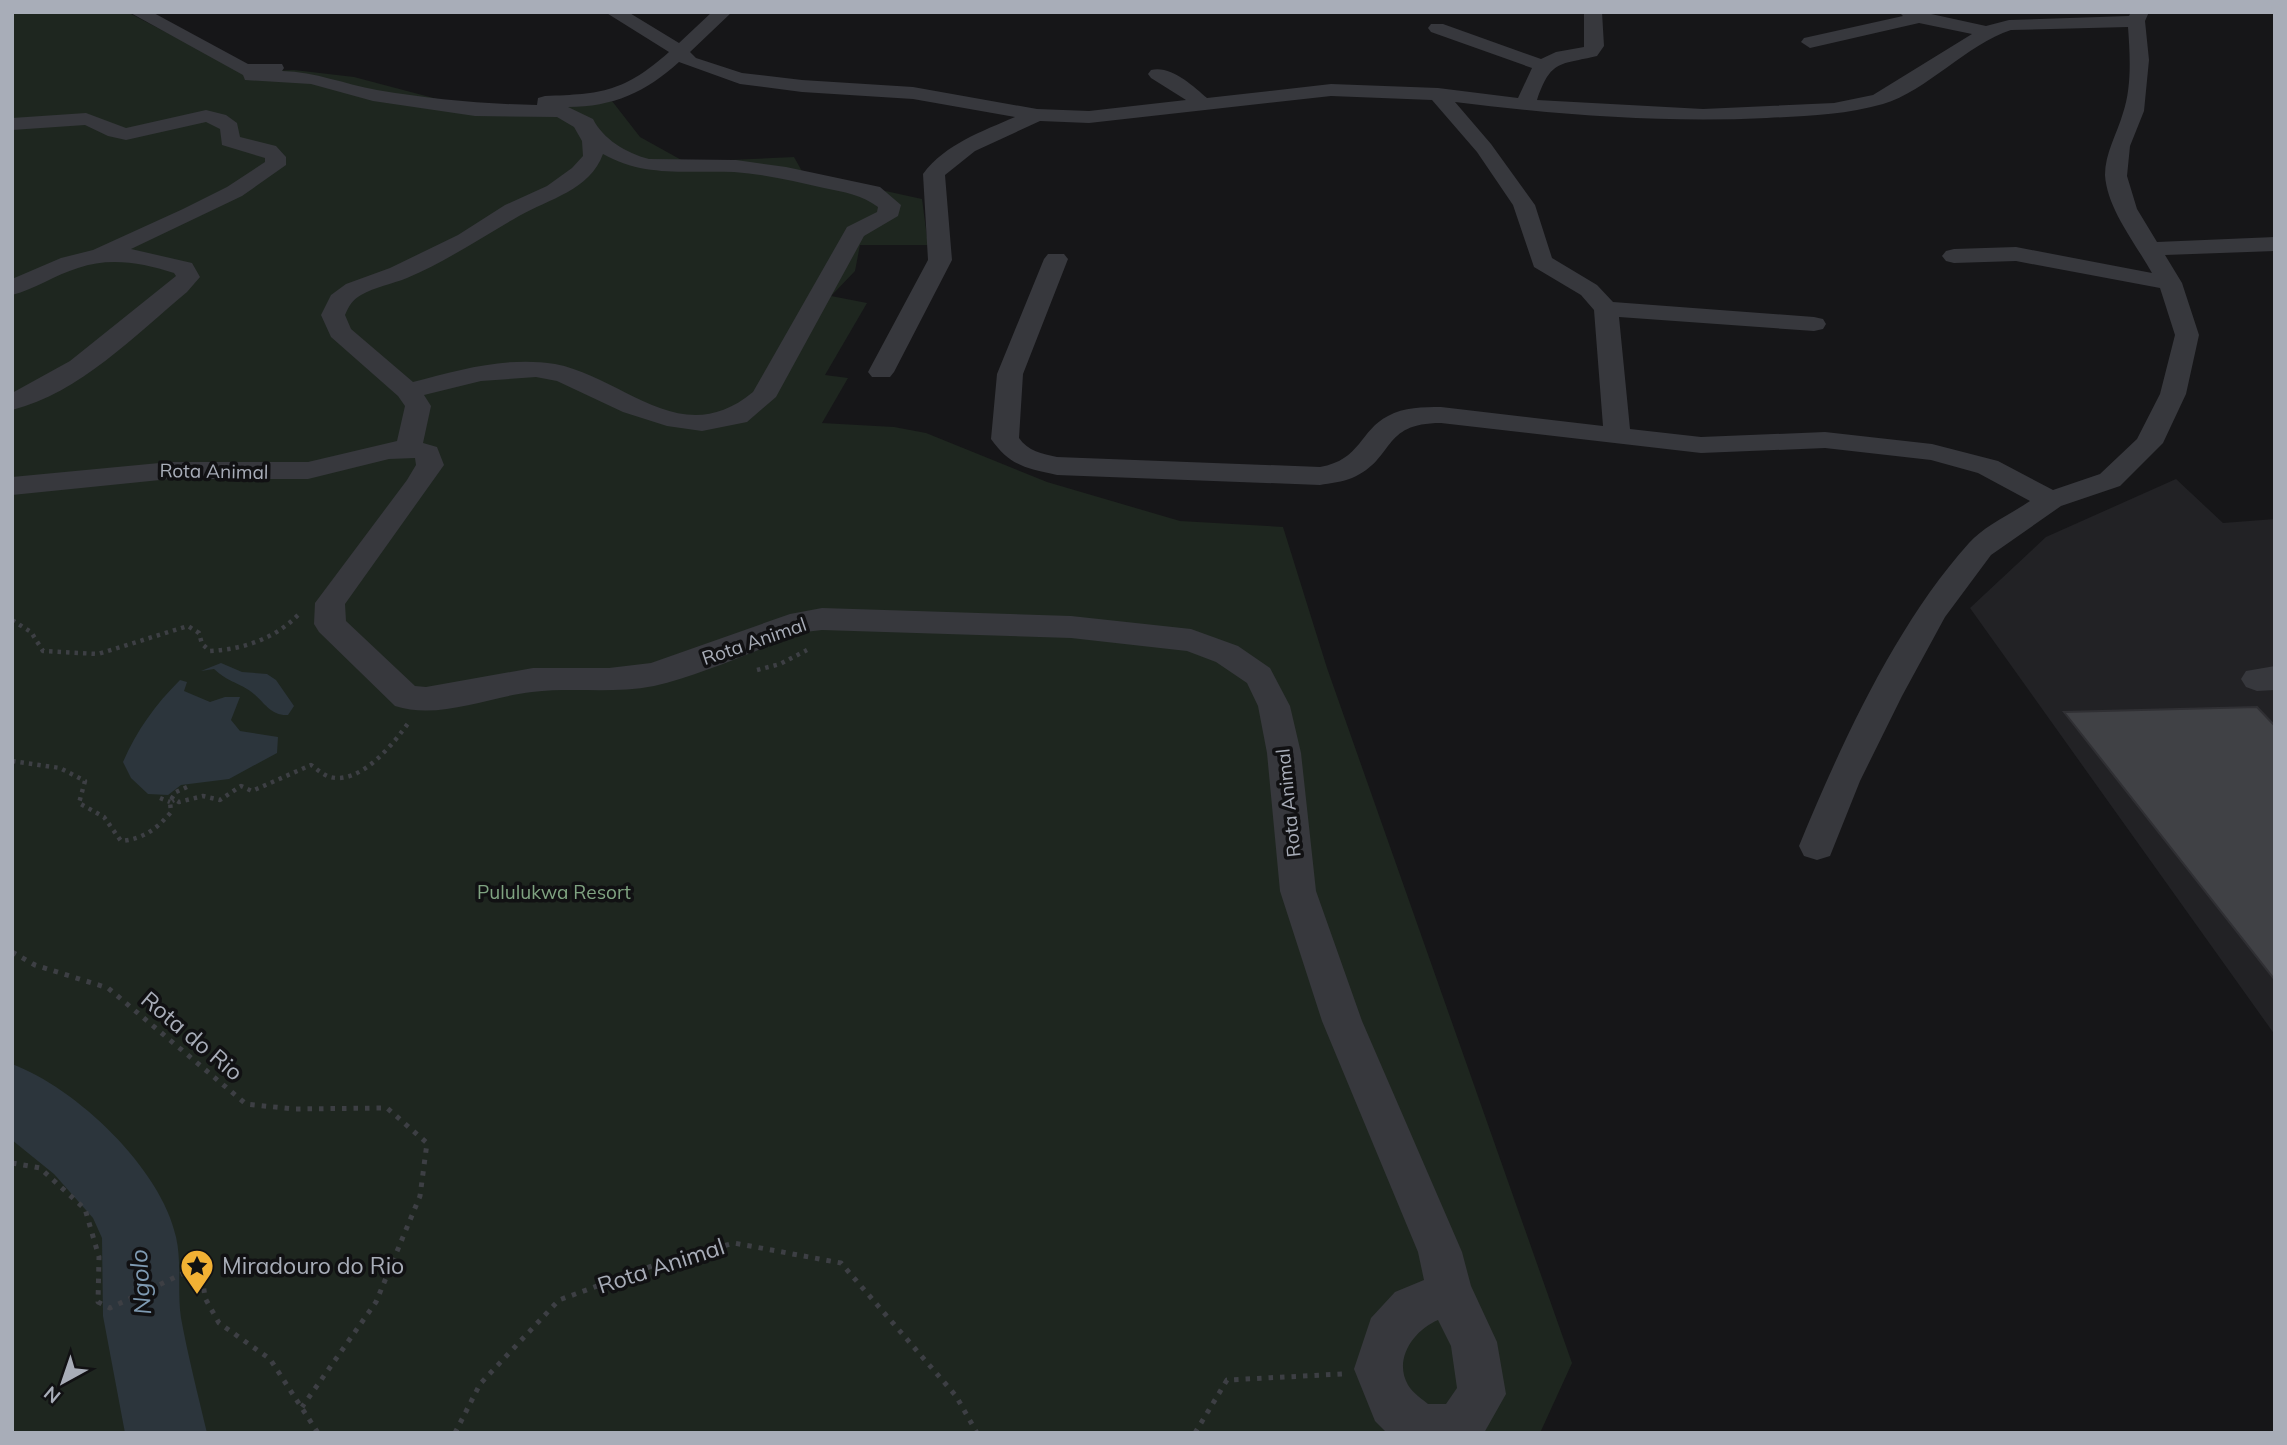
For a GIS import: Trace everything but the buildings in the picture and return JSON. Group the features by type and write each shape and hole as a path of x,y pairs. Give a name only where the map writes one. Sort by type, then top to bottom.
{"street":[{"path":"138,12 245,70 294,67 360,73 479,104 611,97"},
{"path":"614,12 678,50 689,62 740,78 803,86 913,93 1037,115 1115,116 1331,90 1438,94 1525,105 1703,116 1834,109 1879,99 1959,53 1987,32 2009,25 2138,17 2140,60 2134,111 2120,146 2116,176 2126,209 2153,249 2170,283 2187,335 2173,394 2149,443 2110,480 2052,500 1981,548 1932,612 1843,781 1817,846"},
{"path":"584,127 592,109 657,71 723,12"},
{"path":"1525,105 1541,65 1557,56 1590,52 1595,46 1593,12"},
{"path":"1810,42 1914,15 1987,32"},
{"path":"1437,28 1541,65"},
{"path":"1158,75 1181,86 1203,105"},
{"path":"252,76 312,78 373,95 475,110 559,111 575,117 606,147 629,160 649,166"},
{"path":"1438,94 1484,148 1524,205 1542,262 1588,290 1606,309 1617,436"},
{"path":"881,372 940,260 934,174 945,160 964,149 1037,115"},
{"path":"12,124 86,119 98,121 116,134 130,134 195,116 210,116 223,120 230,127 229,141 269,150 276,156 275,164 262,175 225,197 101,255"},
{"path":"407,698 330,624 330,603 430,465 427,453 410,446 418,406 408,391 340,332 333,315 339,300 354,289 457,245 513,210 555,191 580,173 593,156 592,141 584,127"},
{"path":"408,391 473,375 520,368 559,373 622,403 677,422 716,422 740,416 763,397 855,232 887,216 890,205 873,192 786,173 736,166 621,166 580,173"},
{"path":"2153,249 2275,244"},
{"path":"12,288 69,263 122,253 184,268 188,276 179,287 68,374 45,389 12,402"},
{"path":"1954,256 2016,254 2170,283"},
{"path":"1056,259 1010,374 1006,439 1015,452 1032,461 1056,466 1320,476 1343,472 1362,460 1395,422 1415,415 1701,445 1825,440 1932,452 1988,467 2052,500"},
{"path":"1606,309 1814,324"},
{"name":"Rota Animal","path":"12,486 145,471 218,468 275,472 323,468 410,446"},
{"name":"Rota Animal","path":"407,698 426,699 534,680 609,680 654,674 790,625 822,619 1071,627 1191,640 1227,654 1259,676 1274,706 1284,753 1298,891 1342,1021 1440,1252 1449,1292 1474,1342 1482,1394 1459,1428 1419,1429 1392,1405 1378,1369"},
{"path":"1378,1369 1387,1334 1411,1308 1449,1292"}],"path":[{"path":"12,620 31,631 43,651 98,654 188,626 199,633 202,644 210,651 232,650 288,626 308,599 319,593 337,592"},
{"path":"160,798 179,802 203,796 220,800 242,786 252,791 312,765 330,777 343,777 383,754 402,733 422,707 407,698"},
{"path":"12,761 55,766 79,775 85,781 79,803 104,817 121,841 134,840 156,828 171,812 176,792 187,787"},
{"name":"Rota do Rio","path":"12,952 35,965 108,988 246,1104 293,1109 387,1108 427,1143 420,1196 376,1302 302,1407"},
{"path":"12,1163 40,1168 85,1209 99,1257 97,1302 110,1308 201,1265 205,1298 219,1323 270,1359 318,1433"},
{"name":"Rota Animal","path":"455,1433 480,1384 559,1300 660,1263 734,1243 841,1263 956,1396 977,1433"},
{"path":"1195,1433 1227,1380 1329,1376 1378,1369"}],"shaded area":[{"path":"2176,479 2223,523 2275,519 2275,1035 1970,608 2046,537"},
{"path":"221,663 242,672 267,674 276,680 294,706 288,715 270,710 253,693 214,669 201,671"},
{"path":"180,680 187,682 184,691 210,702 225,697 240,697 231,720 240,731 278,737 277,753 229,779 181,785 168,795 148,794 131,778 123,762 147,718"}],"green space":[{"name":"Pululukwa Resort","path":"12,12 127,12 243,72 294,70 354,77 441,100 504,107 612,101 640,137 685,162 794,157 803,173 922,199 928,245 860,245 855,271 831,296 867,303 825,375 848,378 822,423 894,427 926,433 1047,482 1180,521 1283,527 1327,668 1572,1363 1540,1433 12,1433"}],"waterway":[{"name":"Ngolo","path":"12,1096 79,1150 119,1193 139,1237 142,1316 166,1433"}],"place":[{"name":"Miradouro do Rio","path":"197,1296"}]}
